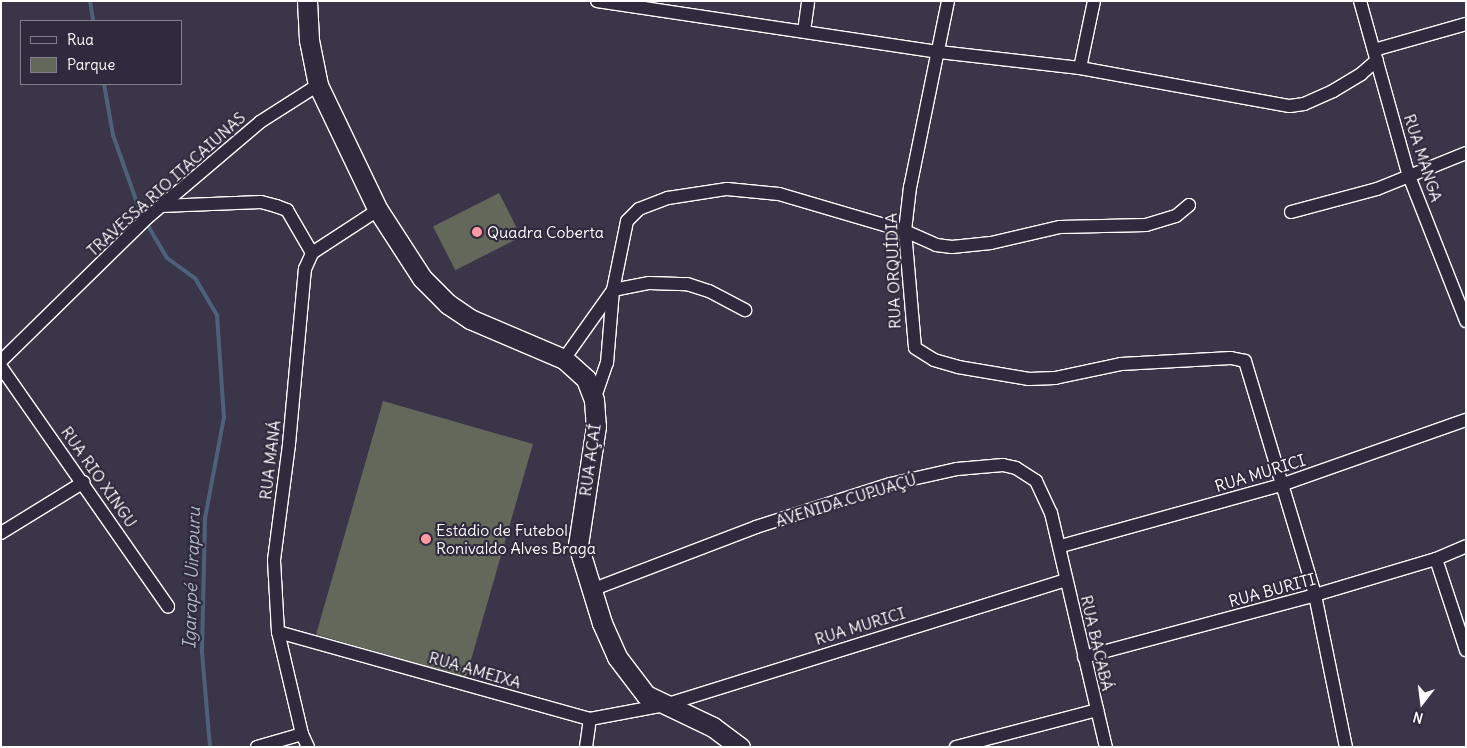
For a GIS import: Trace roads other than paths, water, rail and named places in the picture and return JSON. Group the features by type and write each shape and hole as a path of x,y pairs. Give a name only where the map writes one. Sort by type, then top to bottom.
{"street":[{"path":"161,206 261,202 276,206 287,210 312,253 378,210 318,85 309,40 307,1"},
{"path":"597,1 661,5 804,31 939,52 1080,68 1290,106 1304,104 1333,91 1361,74 1376,55 1466,24"},
{"path":"804,31 808,1"},
{"name":"RUA ORQUÍDIA","path":"948,1 910,187 905,231 912,336 915,348 934,360 983,373 1029,379 1055,378 1110,366 1231,358 1245,361 1249,367 1281,486"},
{"path":"1080,68 1094,1"},
{"name":"RUA MANGA","path":"1360,1 1409,176 1461,292 1466,321"},
{"name":"TRAVESSA RIO ITACAIUNAS","path":"1,361 147,218 260,122 318,85"},
{"path":"1291,212 1377,189 1466,153"},
{"path":"594,400 607,362 613,290 628,220 639,210 668,198 727,189 754,190 779,194 905,231 936,245 968,246 1060,227 1146,225 1176,216 1189,206"},
{"name":"RUA AÇAÍ","path":"378,210 422,278 448,304 470,319 564,359 582,375 594,400 596,426 578,536 580,556 594,589 602,623 617,657 637,687 665,705 713,727 740,747"},
{"name":"RUA MANÁ","path":"308,747 302,734 278,632 274,560 289,444 304,278 312,253"},
{"path":"564,359 613,290 649,283 687,284 709,291 745,310"},
{"name":"RUA RIO XINGU","path":"1,367 84,482 168,606"},
{"name":"RUA MURICI","path":"1061,546 1281,486 1466,420"},
{"name":"AVENIDA CUPUAÇÚ","path":"594,589 756,527 890,484 957,469 1003,465 1028,474 1042,492 1061,546"},
{"path":"3,528 84,482"},
{"path":"1281,486 1315,595 1346,747"},
{"name":"RUA BACABÁ","path":"1061,546 1066,580 1106,747"},
{"name":"RUA BURITI","path":"1084,657 1315,595 1436,559 1466,546"},
{"path":"1436,559 1466,650"},
{"name":"RUA MURICI","path":"665,705 1066,580"},
{"name":"RUA AMEIXA","path":"278,632 590,719 665,705"},
{"path":"956,747 1097,710"},
{"path":"586,747 590,719"},
{"path":"257,747 302,734"}],"waterway":[{"name":"Igarapé Uirapuru","path":"90,1 93,20"},
{"name":"Igarapé Uirapuru","path":"104,85 113,135 141,214 167,258 195,278 217,315 224,417 205,519 202,652 210,747"}],"place":[{"name":"Quadra Coberta","path":"477,232"},
{"name":"Estádio de Futebol Ronivaldo Alves Braga","path":"426,539"}]}
